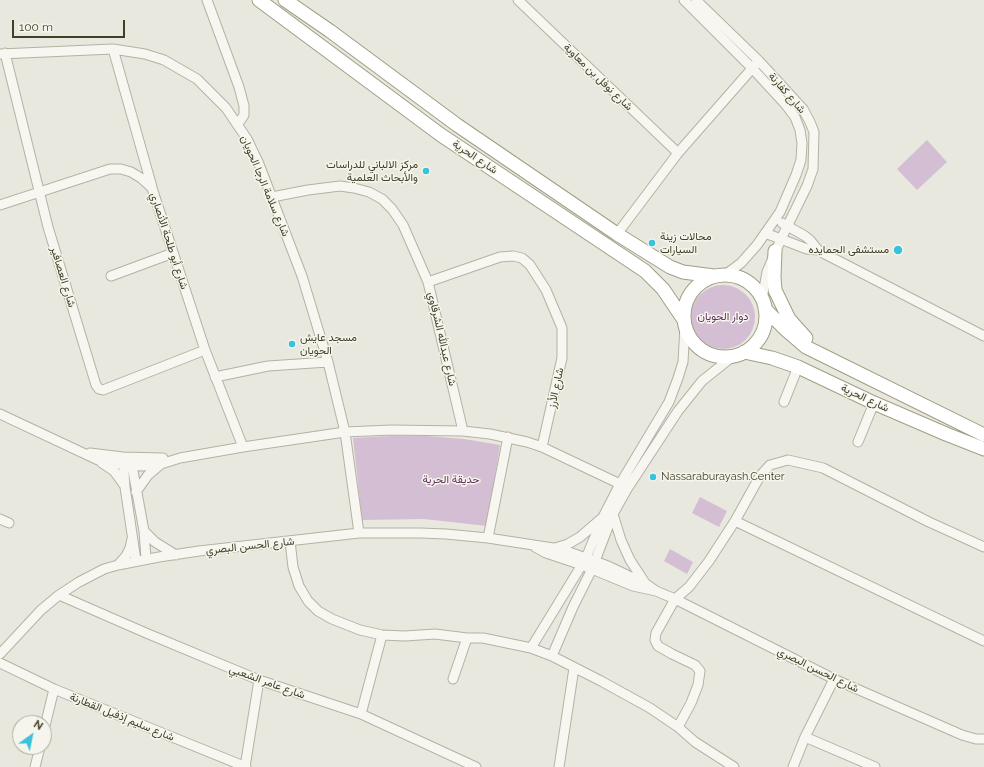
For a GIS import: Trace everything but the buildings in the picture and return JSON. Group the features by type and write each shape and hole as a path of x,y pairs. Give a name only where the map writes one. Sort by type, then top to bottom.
{"highway":[{"name":"شارع الحرية","path":"259,0 441,135 645,271 663,290 685,323"},
{"name":"شارع الحرية","path":"286,0 457,125 617,234 670,267 683,272 720,276"},
{"path":"778,245 774,277 775,290 783,308 789,319 798,330 833,361"},
{"path":"720,276 737,277 747,282 756,289 764,304 766,320 764,330 752,347 738,355 717,356 703,350 692,340 685,323 684,308 688,297 695,288 704,281 720,276"},
{"name":"شارع الحرية","path":"764,304 784,328 806,347 982,440"},
{"name":"شارع الحرية","path":"738,355 772,358 798,367 874,403 946,434 982,440"}],"street":[{"path":"206,0 239,87 244,106 244,115 238,124"},
{"name":"شارع نوفل بن معاوية","path":"518,0 678,153"},
{"name":"شارع كفارنة","path":"684,0 803,109 814,132 814,169 778,245 767,272 764,304"},
{"name":"شارع كفارنة","path":"696,0 755,65 795,117 800,130 802,143 801,160 780,212 741,263 720,276"},
{"path":"112,49 152,188"},
{"name":"شارع سلامة الرجا الحويان","path":"2,53 112,49 137,52 164,60 197,79 226,108 238,124 259,164 302,276 328,362 345,432 360,533"},
{"name":"شارع العصافير","path":"2,53 39,192 96,385 99,389 103,390 205,350"},
{"path":"617,234 678,153 755,65"},
{"name":"شارع أبو طلحة الأنصاري","path":"0,205 110,170 121,169 131,172 141,178 152,188 205,350 243,447"},
{"path":"272,198 318,188 340,186 369,192 382,200 392,209 399,220 428,282"},
{"path":"775,219 810,240 818,250"},
{"path":"765,233 778,245 818,250 984,336"},
{"path":"111,276 174,253"},
{"name":"شارع عبدالله الشرقاوي","path":"463,431 428,282 500,258 512,256 522,258 530,265 538,277 555,309 562,328"},
{"path":"552,656 589,563 603,517 620,484 669,402 675,389 683,362 685,323"},
{"name":"شارع الأرز","path":"542,447 562,358 562,328"},
{"path":"532,648 589,563 613,514 657,441 678,411 702,381 738,355"},
{"path":"215,376 268,366 328,362"},
{"path":"784,402 798,367"},
{"path":"858,442 874,403"},
{"path":"0,414 98,460 114,471 126,487"},
{"path":"77,451 127,461 180,458 345,432 391,430 463,431 508,438 542,447 620,484"},
{"path":"488,538 508,438"},
{"path":"136,492 148,474 161,464 180,458"},
{"path":"98,460 161,464"},
{"path":"678,727 692,703 700,671 695,665 658,646 655,640 658,628 675,599 696,580 735,521 760,476 770,465 788,460 823,468 929,522 984,547"},
{"path":"127,461 126,487 136,561"},
{"path":"127,461 136,492 144,531 146,559"},
{"path":"613,514 621,540 630,560 646,584"},
{"path":"553,548 568,544 580,537 603,517"},
{"path":"0,519 9,523"},
{"path":"735,521 984,640"},
{"path":"144,531 155,542 176,555"},
{"name":"شارع الحسن البصري","path":"0,654 36,614 59,595 78,582 104,569 146,559 290,541 360,533 420,532 488,538 532,546 553,548 569,552 633,586 656,591 675,599 834,678 962,736 984,739"},
{"path":"118,565 126,556 133,536"},
{"path":"290,541 293,567 299,586 308,601 318,612 360,630 382,635 406,636 435,634 467,638 483,638 532,648 552,656 650,708 678,727 695,742 734,767"},
{"name":"شارع الحسن البصري","path":"532,546 546,553 589,563 646,584 656,591"},
{"name":"شارع عامر الشعبي","path":"59,595 259,680 361,714 476,767"},
{"path":"361,714 382,635"},
{"path":"453,679 467,638"},
{"name":"شارع سليم إذفيل القطارنة","path":"0,663 54,689 245,767"},
{"path":"559,767 574,668"},
{"path":"793,767 805,736 834,678"},
{"path":"245,767 259,680"},
{"path":"48,715 54,689"},
{"path":"805,736 875,767"},
{"path":"35,767 38,755"}],"green space":[{"path":"927,140 947,162 917,190 897,169"},
{"name":"دوار الحويان","path":"717,285 729,285 746,294 753,305 755,317 753,329 746,340 729,349 717,349 705,344 696,335 691,323 691,311 696,299 705,290"},
{"name":"حديقة الحرية","path":"427,436 464,439 500,445 487,526 424,519 362,520 353,438"},
{"path":"700,497 727,511 719,527 692,513"},
{"path":"670,549 693,562 687,574 664,561"}],"place":[{"name":"مركز الالباني للدراسات والأبحاث العلمية","path":"426,171"},
{"name":"محالات زينة السيارات","path":"652,243"},
{"name":"مستشفى الحمايده","path":"898,250"},
{"name":"مسجد عايش الحويان","path":"292,344"},
{"name":"Nassaraburayash.Center","path":"653,477"}]}
